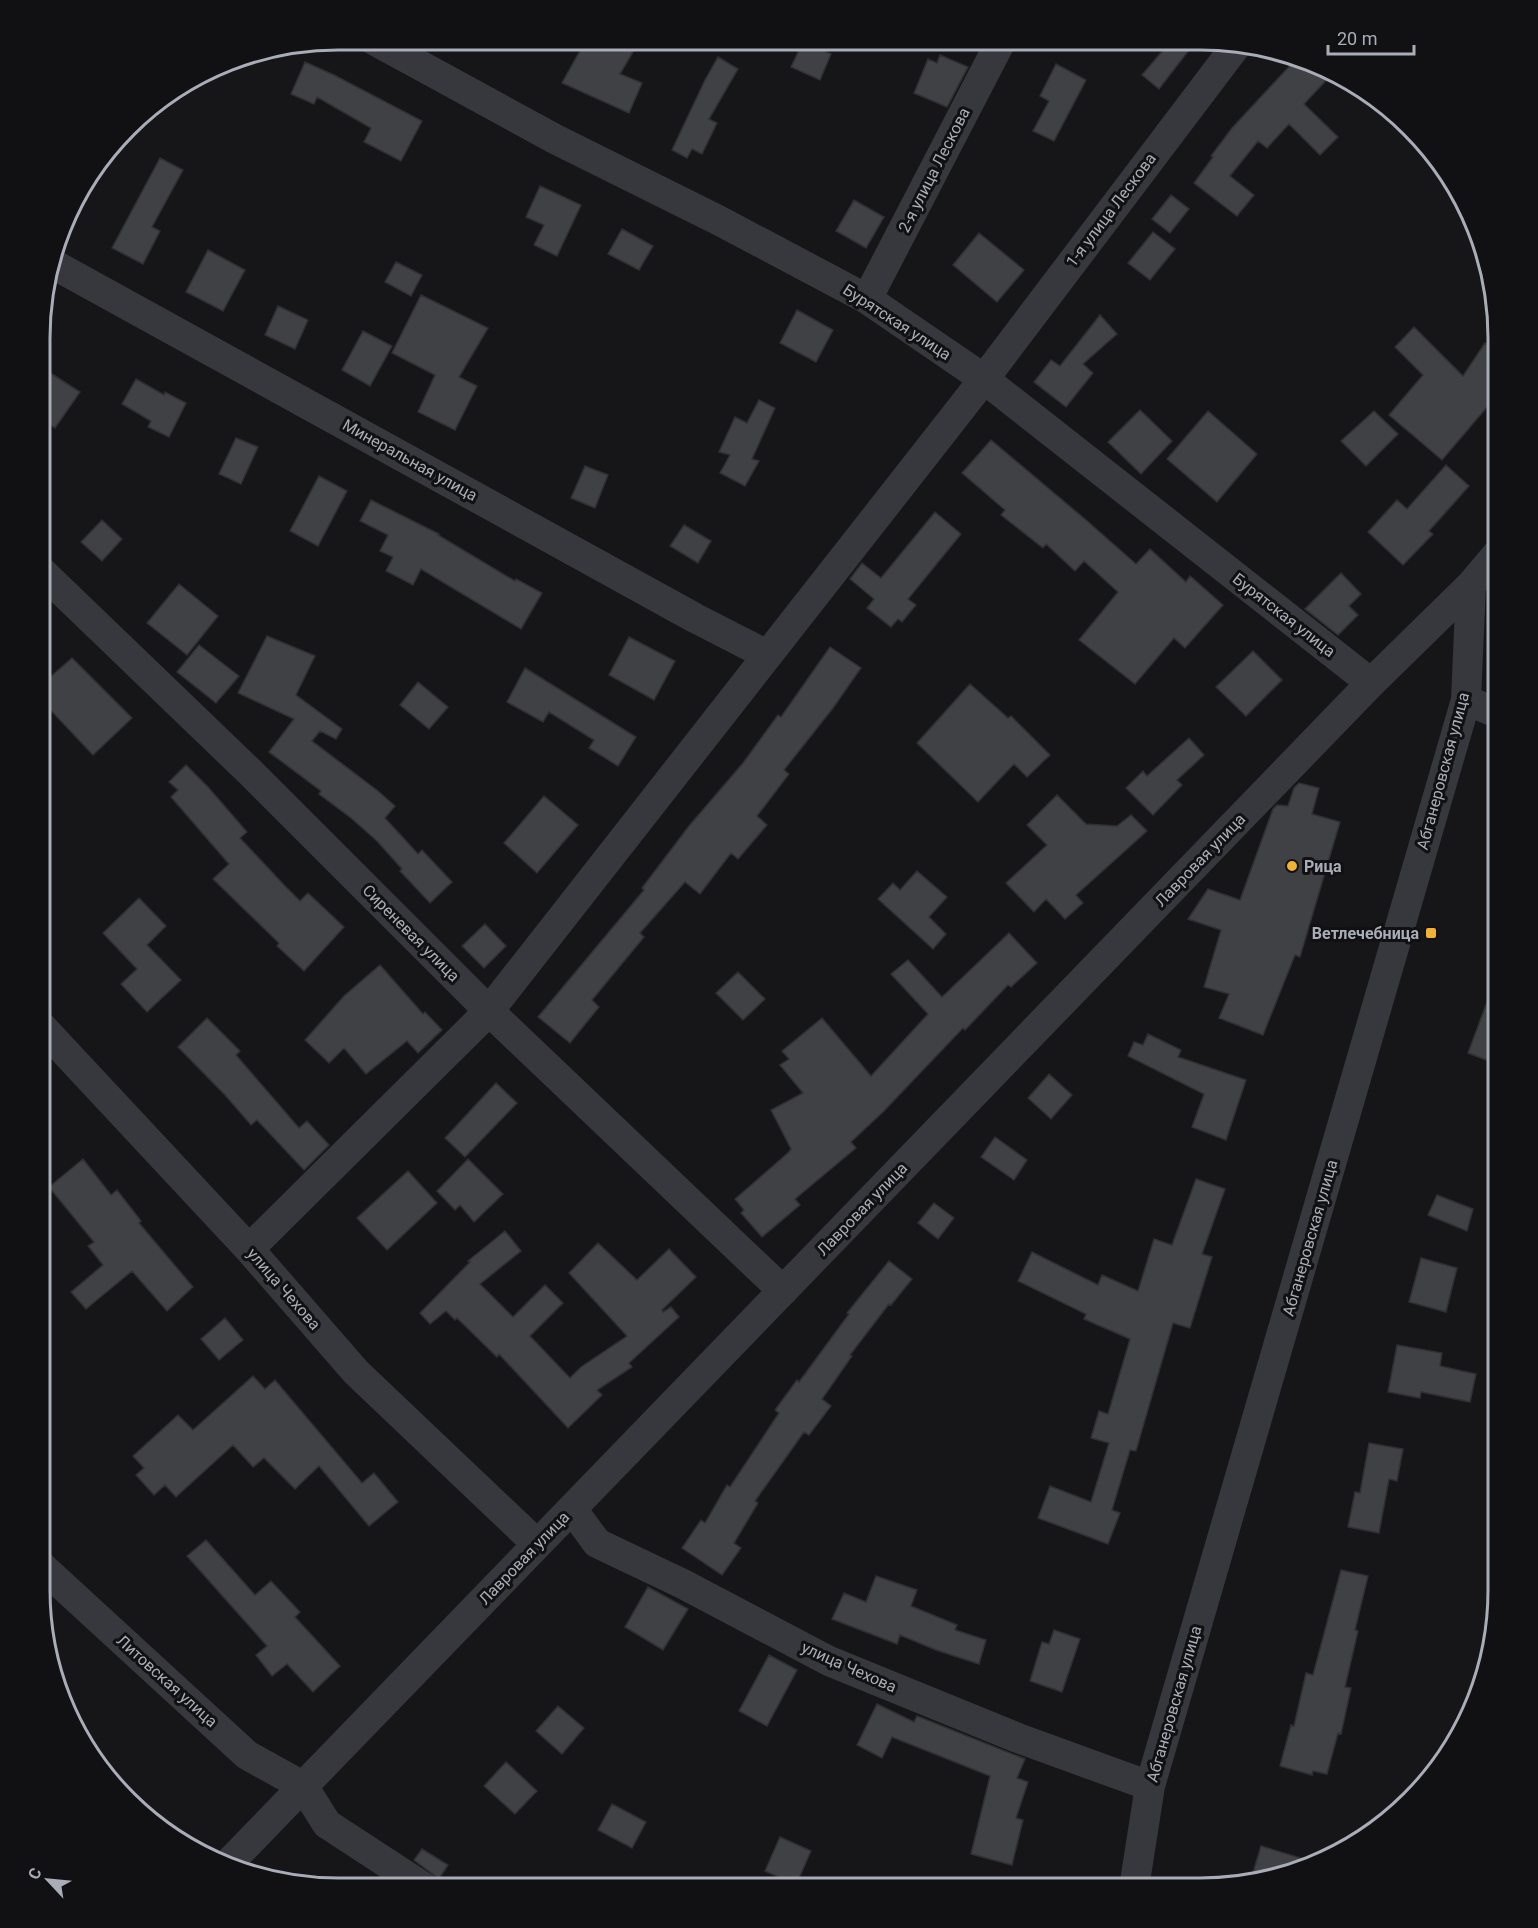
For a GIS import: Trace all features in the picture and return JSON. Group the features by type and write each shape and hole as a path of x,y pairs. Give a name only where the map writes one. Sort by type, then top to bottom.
{"street":[{"name":"Бурятская улица","path":"392,50 555,139 718,220 867,299 984,379 1371,683"},
{"name":"2-я улица Лескова","path":"867,299 996,50"},
{"name":"1-я улица Лескова","path":"249,1249 489,1011 984,379 1232,51"},
{"name":"Минеральная улица","path":"58,267 695,618 767,655"},
{"name":"Лавровая улица","path":"233,1859 1488,565"},
{"name":"Сиреневая улица","path":"50,580 250,773 489,1011 783,1291"},
{"name":"Абганеровская улица","path":"1135,1879 1150,1786 1466,700 1471,585"},
{"path":"1466,700 1488,709"},
{"name":"улица Чехова","path":"50,1037 249,1249 356,1372 537,1544"},
{"name":"улица Чехова","path":"572,1509 597,1543 683,1584 829,1661 1018,1738 1150,1786"},
{"name":"Литовская улица","path":"50,1574 248,1755 303,1786"},
{"path":"303,1786 327,1824 411,1879"}],"building":[{"path":"580,50 634,50 620,74 642,83 629,113 562,83"},
{"path":"799,50 822,50 831,54 820,80 791,67"},
{"path":"1163,50 1189,50 1159,89 1142,75"},
{"path":"940,55 968,67 947,107 914,93 928,59 937,63"},
{"path":"718,57 738,69 709,119 717,123 702,154 692,149 687,158 672,150"},
{"path":"305,62 422,121 401,161 364,142 371,128 317,97 314,104 291,94"},
{"path":"1056,64 1086,80 1054,141 1033,131 1049,101 1040,96"},
{"path":"1291,64 1328,79 1304,104 1338,137 1320,155 1289,124 1267,148 1258,141 1230,176 1254,195 1237,216 1194,183 1232,128"},
{"path":"160,158 183,170 152,227 160,231 143,264 112,248"},
{"path":"540,186 581,205 557,256 534,245 544,225 526,217"},
{"path":"1171,195 1189,209 1170,233 1152,219"},
{"path":"854,200 884,217 866,248 836,231"},
{"path":"622,229 653,246 639,270 608,254"},
{"path":"1153,232 1175,249 1150,280 1128,263"},
{"path":"979,233 1024,270 997,302 953,265"},
{"path":"208,250 245,270 223,311 186,292"},
{"path":"396,262 422,275 411,296 385,282"},
{"path":"421,295 488,328 459,377 477,386 455,430 418,412 435,375 392,353"},
{"path":"278,306 308,320 295,349 265,335"},
{"path":"797,310 833,330 816,362 780,343"},
{"path":"1100,315 1117,334 1083,364 1093,373 1066,407 1034,382 1051,360 1060,366"},
{"path":"1414,327 1463,376 1485,343 1488,345 1488,406 1442,460 1389,415 1423,375 1395,347"},
{"path":"363,331 392,346 370,386 342,370"},
{"path":"50,373 80,392 55,428 50,425"},
{"path":"136,379 164,395 165,392 186,403 169,437 148,427 151,421 122,404"},
{"path":"759,400 775,408 752,459 759,461 745,486 720,473 730,455 719,452 735,417 747,423"},
{"path":"1140,410 1172,441 1141,474 1108,442"},
{"path":"1208,411 1257,454 1217,502 1167,459"},
{"path":"1374,411 1398,434 1366,466 1341,441"},
{"path":"236,438 258,447 241,484 219,474"},
{"path":"991,440 1136,564 1150,549 1186,582 1190,576 1223,605 1185,648 1174,638 1135,684 1079,640 1118,592 1084,561 1075,571 1046,544 1043,548 1001,515 1005,510 962,473"},
{"path":"1446,465 1469,486 1429,531 1433,534 1403,565 1368,532 1397,500 1407,509"},
{"path":"585,466 608,475 595,508 571,498"},
{"path":"319,476 347,491 318,546 290,531"},
{"path":"371,500 439,534 515,581 516,579 542,593 521,629 421,569 413,585 386,571 393,557 380,551 388,535 360,521"},
{"path":"935,512 961,534 908,599 916,605 902,622 898,619 891,627 867,608 874,599 850,579 862,563 881,578"},
{"path":"102,520 122,539 102,561 81,542"},
{"path":"684,525 711,541 698,563 670,546"},
{"path":"1341,573 1361,594 1349,606 1358,615 1338,635 1305,609"},
{"path":"179,584 218,616 187,655 147,623"},
{"path":"267,636 315,656 296,695 342,729 336,739 320,731 312,741 395,806 385,818 418,854 422,850 452,882 430,903 400,871 402,869 377,841 319,794 321,791 269,752 294,719 238,693"},
{"path":"629,637 675,661 654,700 609,675"},
{"path":"199,645 239,676 216,703 177,672"},
{"path":"830,647 861,668 784,770 789,774 757,816 767,825 738,859 731,853 700,894 685,882 640,933 644,937 592,1000 599,1007 570,1043 538,1017 644,890 642,888 689,826 743,763 778,715 781,717"},
{"path":"1253,651 1282,680 1246,716 1216,687"},
{"path":"72,658 132,718 93,755 50,710 50,677"},
{"path":"525,668 636,737 618,766 589,748 594,740 549,712 543,722 507,702"},
{"path":"418,682 448,707 429,729 400,705"},
{"path":"970,684 1008,718 1011,716 1050,755 1027,777 1014,764 978,802 917,743"},
{"path":"1189,738 1204,755 1177,780 1182,785 1153,815 1126,788 1143,771 1147,776"},
{"path":"186,765 247,832 240,838 284,885 300,901 308,893 344,927 304,971 277,946 279,943 213,879 229,864 171,797 178,790 169,782"},
{"path":"1299,783 1319,788 1312,814 1340,822 1300,957 1295,955 1263,1035 1219,1018 1229,994 1204,987 1221,930 1188,919 1208,889 1240,900 1273,809 1277,805 1288,806 1294,788"},
{"path":"1057,795 1086,824 1117,826 1131,815 1147,831 1076,895 1083,903 1065,919 1046,899 1034,912 1006,883 1047,845 1027,825"},
{"path":"544,796 578,825 537,873 504,843"},
{"path":"917,871 947,897 929,917 946,934 933,949 878,899 893,883 900,890"},
{"path":"139,898 166,926 147,945 181,980 147,1012 121,984 137,969 103,933"},
{"path":"485,924 506,946 484,968 462,946"},
{"path":"1009,933 1037,963 1011,987 1008,985 965,1030 963,1028 884,1111 851,1142 856,1148 795,1199 800,1205 762,1237 741,1213 744,1210 735,1199 791,1149 771,1110 803,1093 780,1065 789,1059 782,1051 822,1018 871,1076 928,1014 891,974 908,960 942,997"},
{"path":"380,965 423,1014 425,1012 442,1030 418,1053 407,1041 366,1074 344,1048 329,1063 305,1040 344,996"},
{"path":"738,972 765,999 743,1020 716,993"},
{"path":"1488,999 1488,1061 1468,1053"},
{"path":"207,1018 240,1051 236,1055 299,1128 307,1121 329,1145 304,1170 257,1120 251,1125 178,1047"},
{"path":"1148,1034 1181,1050 1178,1057 1246,1080 1226,1140 1192,1127 1204,1094 1128,1056 1134,1042 1143,1045"},
{"path":"1049,1074 1072,1095 1051,1119 1028,1098"},
{"path":"496,1083 517,1103 465,1157 445,1138"},
{"path":"995,1137 1027,1160 1014,1180 981,1157"},
{"path":"83,1159 111,1195 117,1190 141,1221 139,1223 193,1287 167,1311 132,1271 86,1309 71,1292 103,1265 88,1246 94,1242 50,1186"},
{"path":"468,1159 503,1194 474,1222 460,1205 455,1210 437,1191"},
{"path":"408,1171 437,1203 387,1250 357,1218"},
{"path":"1196,1179 1225,1189 1202,1254 1212,1257 1190,1328 1173,1323 1136,1451 1130,1450 1112,1510 1120,1513 1108,1544 1038,1518 1050,1486 1091,1502 1109,1443 1091,1438 1099,1411 1108,1414 1130,1339 1084,1319 1086,1314 1018,1281 1032,1252 1098,1285 1102,1275 1138,1291 1154,1239 1172,1245"},
{"path":"1437,1195 1473,1209 1467,1231 1428,1215"},
{"path":"934,1203 954,1218 938,1239 918,1223"},
{"path":"505,1231 521,1251 480,1284 513,1317 545,1285 563,1303 530,1336 570,1378 581,1367 627,1336 569,1273 598,1243 637,1280 669,1249 696,1277 662,1310 663,1312 671,1307 679,1317 629,1363 632,1367 597,1390 602,1395 568,1428 499,1354 497,1357 457,1318 455,1320 446,1311 430,1324 420,1313 470,1262 468,1261"},
{"path":"1421,1258 1457,1268 1446,1312 1409,1302"},
{"path":"889,1261 912,1279 891,1305 889,1304 850,1355 852,1356 822,1399 831,1406 809,1435 804,1432 755,1501 758,1503 734,1543 741,1548 722,1575 682,1548 701,1520 705,1523 727,1485 730,1487 779,1413 775,1410 797,1380 799,1382 849,1314 847,1313"},
{"path":"225,1318 243,1340 219,1360 201,1339"},
{"path":"1397,1345 1442,1353 1440,1366 1476,1374 1470,1402 1421,1392 1420,1398 1388,1392"},
{"path":"253,1376 265,1389 275,1380 362,1483 374,1473 398,1502 369,1526 319,1466 295,1489 264,1458 253,1467 233,1445 176,1497 165,1485 154,1495 136,1475 144,1468 133,1456 178,1415 193,1430"},
{"path":"1369,1443 1403,1449 1397,1481 1389,1479 1379,1533 1348,1527 1355,1492 1360,1493"},
{"path":"206,1540 255,1595 271,1581 300,1612 295,1617 340,1666 313,1692 287,1664 272,1676 256,1655 267,1646 187,1556"},
{"path":"1341,1570 1368,1576 1345,1687 1351,1688 1341,1734 1338,1733 1327,1774 1313,1771 1312,1775 1280,1766 1291,1725 1294,1726 1306,1673 1313,1675"},
{"path":"876,1576 917,1590 911,1606 957,1625 955,1630 986,1640 979,1664 900,1635 897,1644 832,1619 844,1593 866,1602"},
{"path":"648,1587 688,1609 663,1650 625,1627"},
{"path":"1054,1630 1080,1639 1062,1692 1030,1681 1042,1642 1049,1644"},
{"path":"769,1655 797,1670 767,1726 739,1711"},
{"path":"877,1704 914,1722 917,1716 1025,1759 1017,1778 1028,1782 1016,1818 1023,1820 1012,1865 971,1854 990,1776 892,1737 882,1758 857,1745"},
{"path":"558,1706 584,1728 562,1754 536,1731"},
{"path":"506,1762 537,1791 515,1814 484,1786"},
{"path":"612,1804 646,1822 632,1848 598,1830"},
{"path":"780,1837 811,1851 799,1879 783,1879 765,1871"},
{"path":"1261,1846 1304,1859 1275,1869 1253,1874"},
{"path":"422,1849 448,1865 439,1879 414,1860"}],"place":[{"name":"Рица","path":"1292,866"},
{"name":"Ветлечебница","path":"1431,933"}]}
